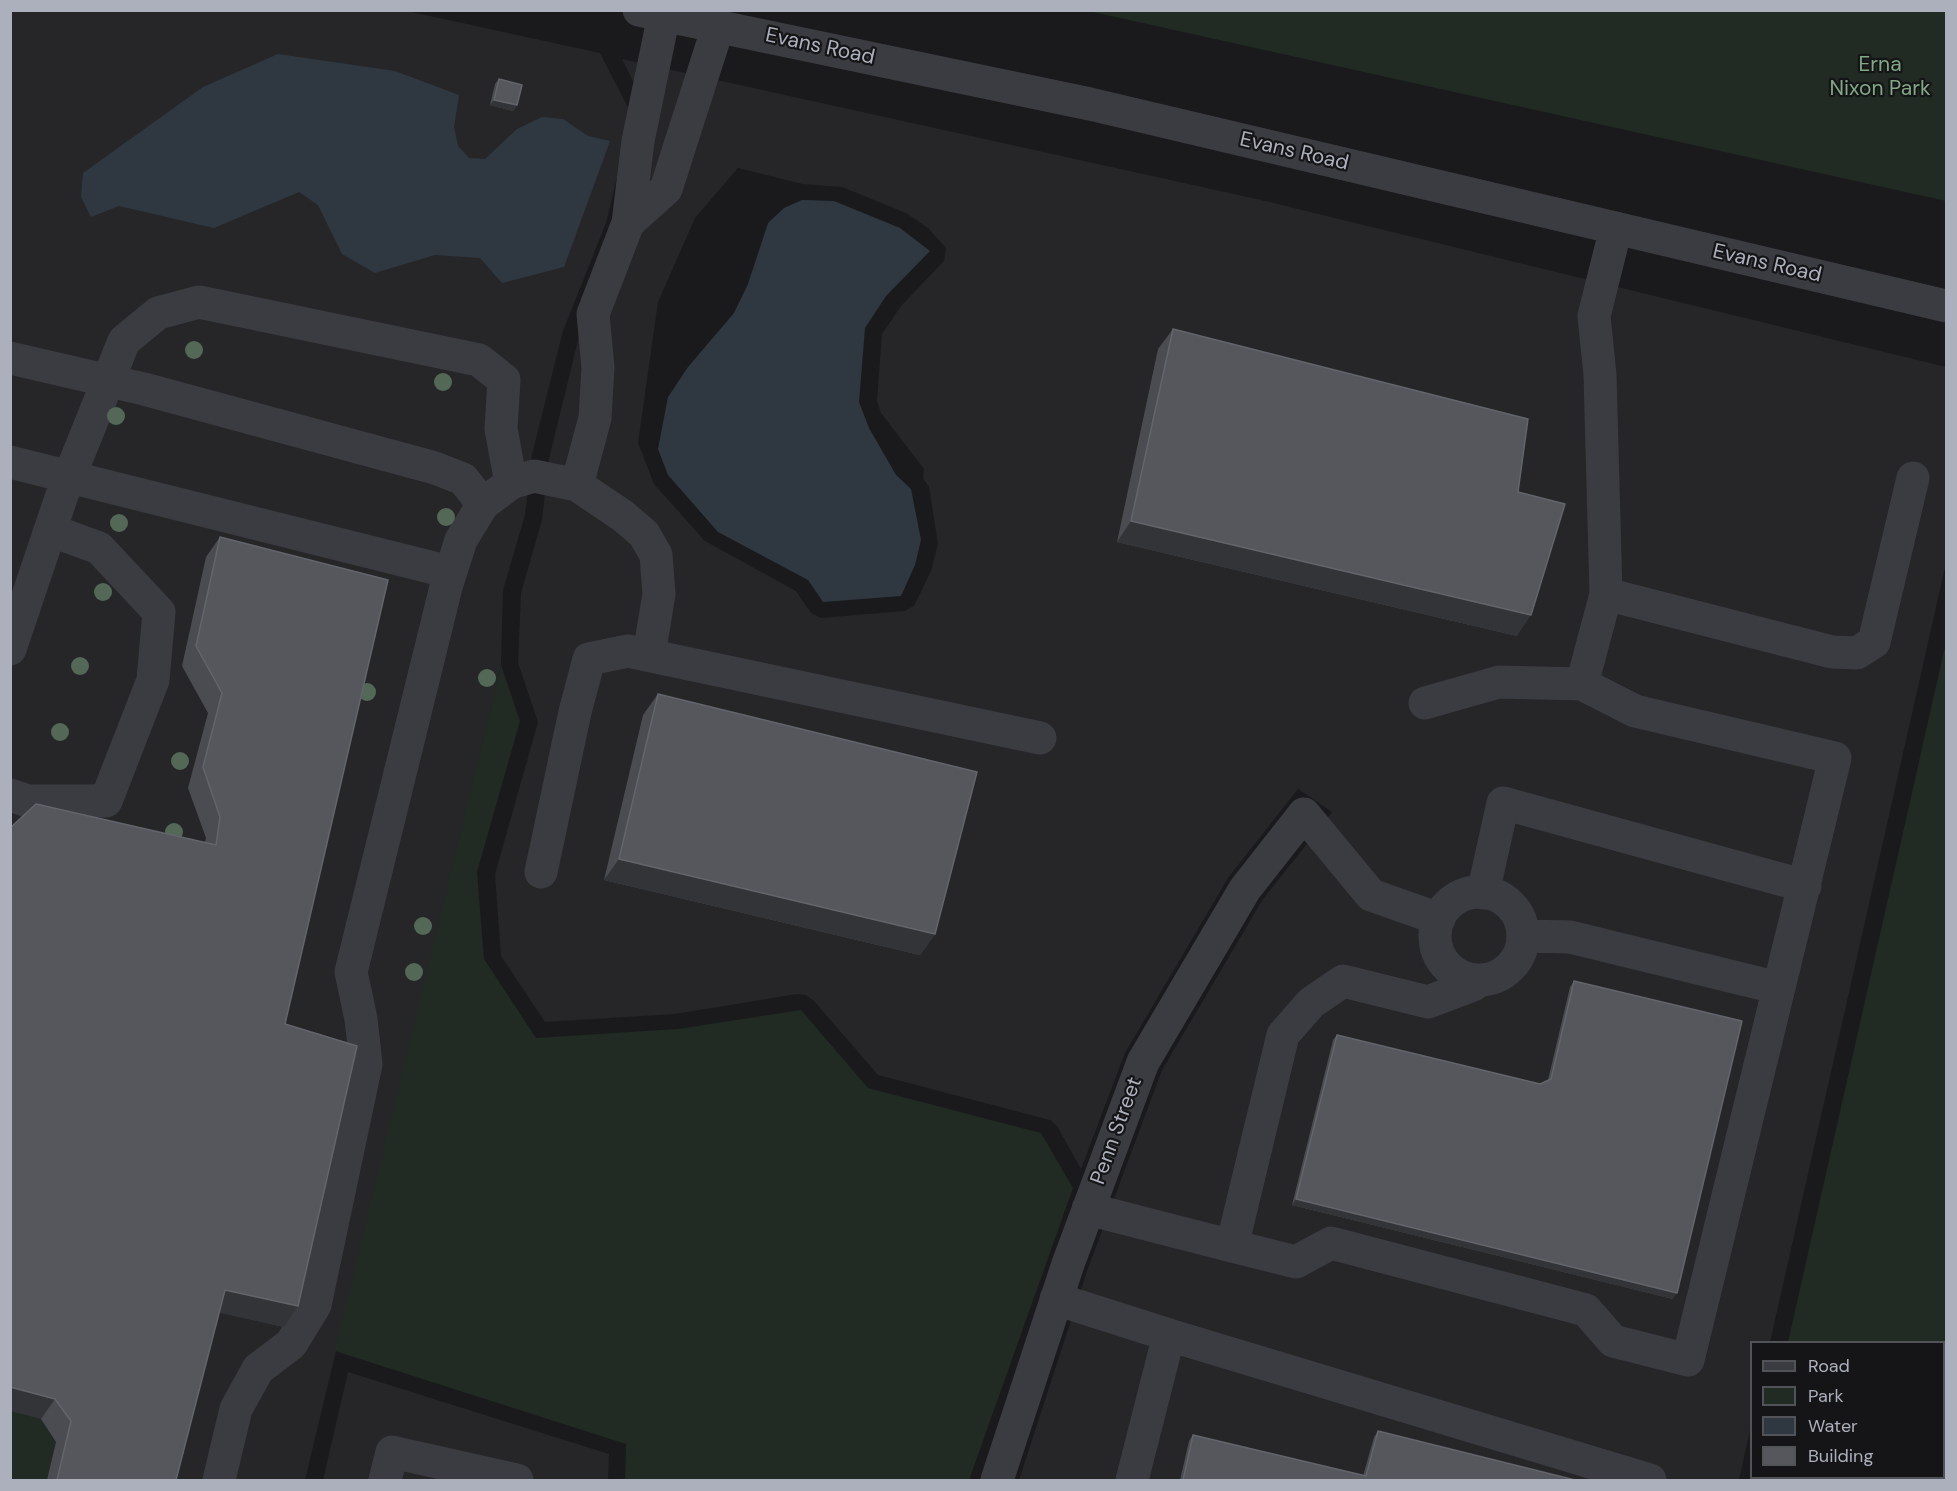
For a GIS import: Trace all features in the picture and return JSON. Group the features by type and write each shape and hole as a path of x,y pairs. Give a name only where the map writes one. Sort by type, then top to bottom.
{"street":[{"name":"Evans Road","path":"651,13 1113,110 1947,306"},
{"path":"577,485 595,418 598,368 593,314 628,223 651,13"},
{"path":"628,223 666,189 718,27"},
{"path":"1582,684 1606,594 1600,375 1594,316 1616,228"},
{"path":"10,649 20,587 50,530 124,341 158,313 199,303 478,360 504,380 501,429 511,483"},
{"path":"10,358 108,381 435,468 463,479 483,504"},
{"path":"10,462 450,572"},
{"path":"219,1480 236,1409 258,1369 291,1344 315,1305 366,1064 361,1019 351,972 450,572 461,540 483,504 511,483 534,476 577,485 644,534 656,555 659,594 649,656"},
{"path":"1606,594 1832,652 1857,653 1874,642 1913,477"},
{"path":"10,795 28,801 106,801 153,680 159,612 99,548 50,530"},
{"path":"541,872 574,712 589,659 628,651 1040,738"},
{"path":"1088,1209 1296,1262 1330,1243 1586,1310 1612,1341 1688,1360 1835,758 1635,711 1582,684 1499,682 1425,703"},
{"path":"1483,893 1503,802 1805,886"},
{"name":"Penn Street","path":"997,1480 1056,1299 1143,1062 1245,889 1304,814 1371,896 1439,919"},
{"path":"1483,893 1503,899 1513,909 1520,921 1522,936 1520,950 1513,963 1503,973 1480,980 1461,976 1449,968 1440,957 1436,943 1439,919 1449,904 1461,896 1483,893"},
{"path":"1522,936 1570,937 1779,988"},
{"path":"1232,1246 1283,1035 1311,1003 1343,981 1428,1002 1473,985 1480,980"},
{"path":"1056,1299 1650,1480"},
{"path":"1132,1480 1169,1335"},
{"path":"384,1480 392,1452 517,1480"}],"shaded area":[{"path":"10,11 407,11 600,53 632,115 606,223 563,331 532,455 525,515 503,590 501,665 305,1480 11,1480"},
{"path":"622,59 1261,200 1946,367 1946,563 1770,1341 1750,1341 1750,1430 1739,1480 1019,1480 1087,1271 1162,1070 1263,899 1332,812 1298,789 1228,878 1125,1053 1081,1169 1057,1126 1050,1120 878,1075 814,1001 806,995 797,994 675,1014 545,1022 501,956 495,874 538,722 518,663 521,593 542,520 549,459 579,336 647,109","holes":["738,168 803,184 842,187 906,213 928,228 946,248 944,261 901,306 882,334 877,401 881,413 924,469 923,478 929,487 938,544 931,571 914,606 904,611 821,618 811,613 796,591 705,541 654,484 638,443 658,302 695,218"]},
{"path":"348,1372 609,1454 608,1480 323,1480"}],"green space":[{"name":"Erna Nixon Park","path":"1086,11 1946,11 1946,201 1093,12"},
{"path":"1946,642 1946,1480 1757,1480 1945,1479 1945,1341 1788,1341"},
{"path":"501,665 520,721 477,872 484,959 536,1038 678,1029 801,1010 868,1088 1041,1133 1073,1188 969,1480 625,1480 626,1444 335,1351"},
{"path":"10,1411 41,1419 56,1442 47,1480 11,1480"}],"water":[{"path":"278,54 395,71 459,95 454,127 458,146 469,158 485,159 517,129 542,117 563,119 588,136 610,141 564,267 502,283 480,258 435,255 375,273 342,254 318,205 299,192 214,228 119,206 91,217 81,197 83,173 203,87"},
{"path":"802,200 834,201 900,228 930,251 886,296 865,328 859,402 869,428 896,475 911,489 921,540 915,565 901,596 823,602 808,580 718,532 668,475 658,449 668,397 688,367 734,313 748,284 768,223 784,208"}],"building":[{"path":"499,79 522,85 517,105 494,100"},
{"path":"1173,329 1528,419 1518,492 1565,504 1531,615 1131,521"},
{"path":"220,537 388,580 285,1024 357,1046 298,1306 225,1290 176,1480 57,1480 71,1421 55,1399 10,1387 10,828 36,804 216,845 220,817 203,767 222,693 196,646"},
{"path":"658,694 977,772 935,934 619,859"},
{"path":"1574,981 1742,1021 1677,1293 1296,1199 1337,1035 1540,1084 1551,1079"},
{"path":"1378,1431 1575,1480 1183,1480 1193,1435 1366,1476"}]}
